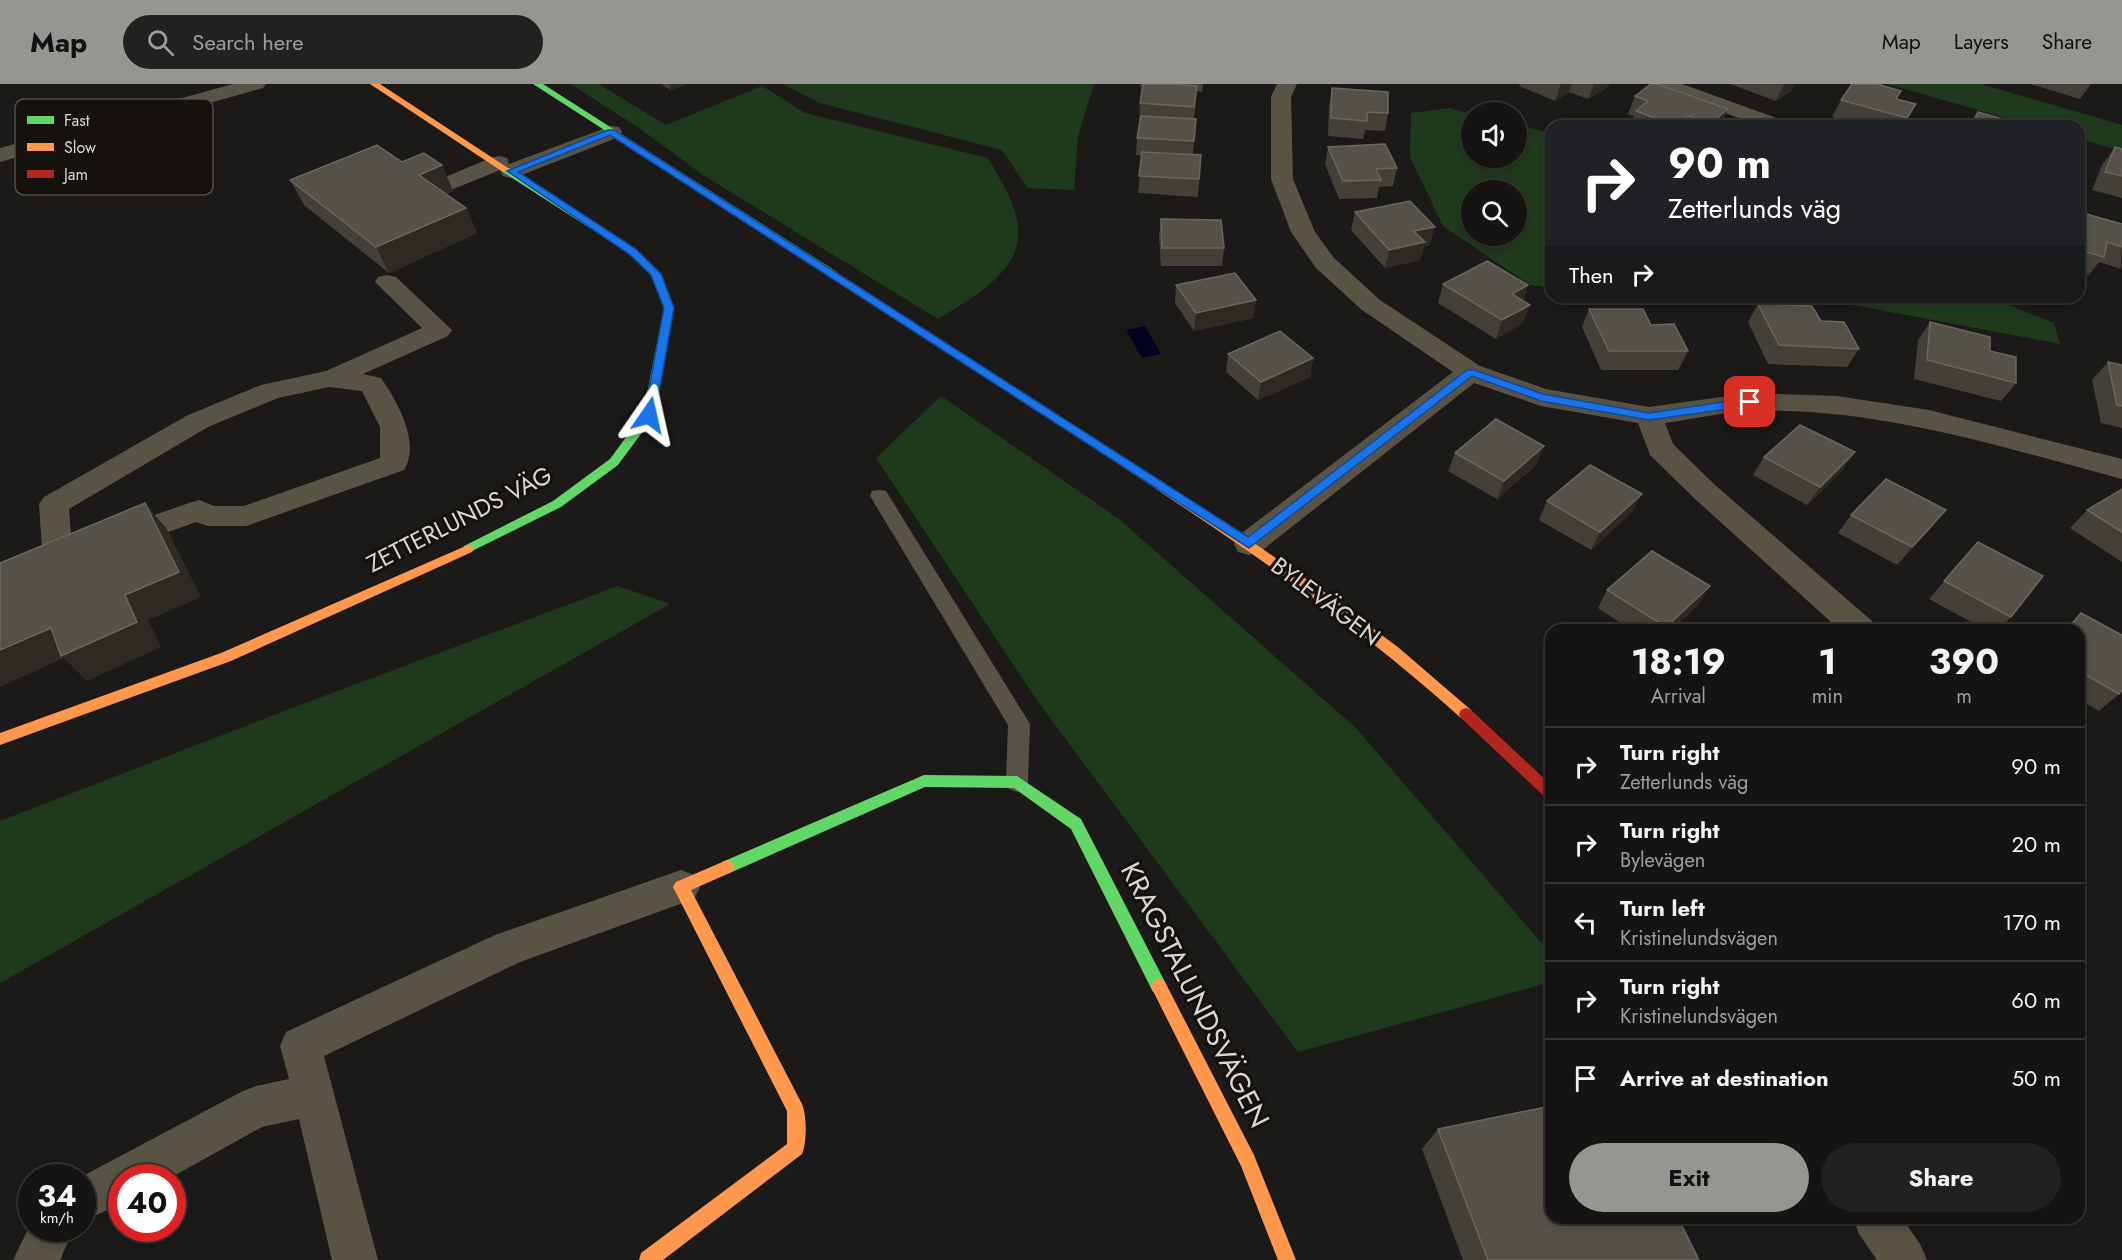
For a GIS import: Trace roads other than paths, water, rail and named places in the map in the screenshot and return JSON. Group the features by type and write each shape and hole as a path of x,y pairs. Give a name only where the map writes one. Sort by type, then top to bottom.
{"street":[{"path":"202,99 256,84"},
{"name":"ZETTERLUNDS VÄG","path":"0,739 226,657 433,566 557,504 614,462 649,415 669,308 656,274 633,252 374,84"},
{"name":"BYLEVÄGEN","path":"537,84 824,267 1249,544 1416,669 1545,788"},
{"path":"1287,84 1281,97 1282,179 1303,232 1325,263 1371,305 1471,372 1541,397 1649,416 1750,402 1837,405 1929,419 2122,469"},
{"path":"1663,84 1764,120"},
{"path":"446,185 611,132"},
{"path":"0,155 15,151"},
{"path":"58,562 54,504 198,421 271,391 329,379 439,330 387,282"},
{"path":"1249,544 1471,372"},
{"path":"29,574 199,510 208,516 246,516 394,462 393,427 372,384 329,379"},
{"path":"1649,416 1660,448 1705,492 1854,624"},
{"path":"355,1260 301,1046 509,948 681,887 924,781 1017,782"},
{"name":"KRAGSTALUNDSVÄGEN","path":"1017,782 1076,824 1248,1161 1287,1260"},
{"path":"648,1260 796,1148 795,1110 681,887"},
{"path":"149,1164 256,1107 314,1095"},
{"path":"1879,1224 1904,1260"},
{"path":"36,1260 45,1242"}],"lane":[{"path":"879,496 1019,724 1017,782"}],"water":[{"path":"1145,326 1161,354 1142,358 1126,330"}]}
